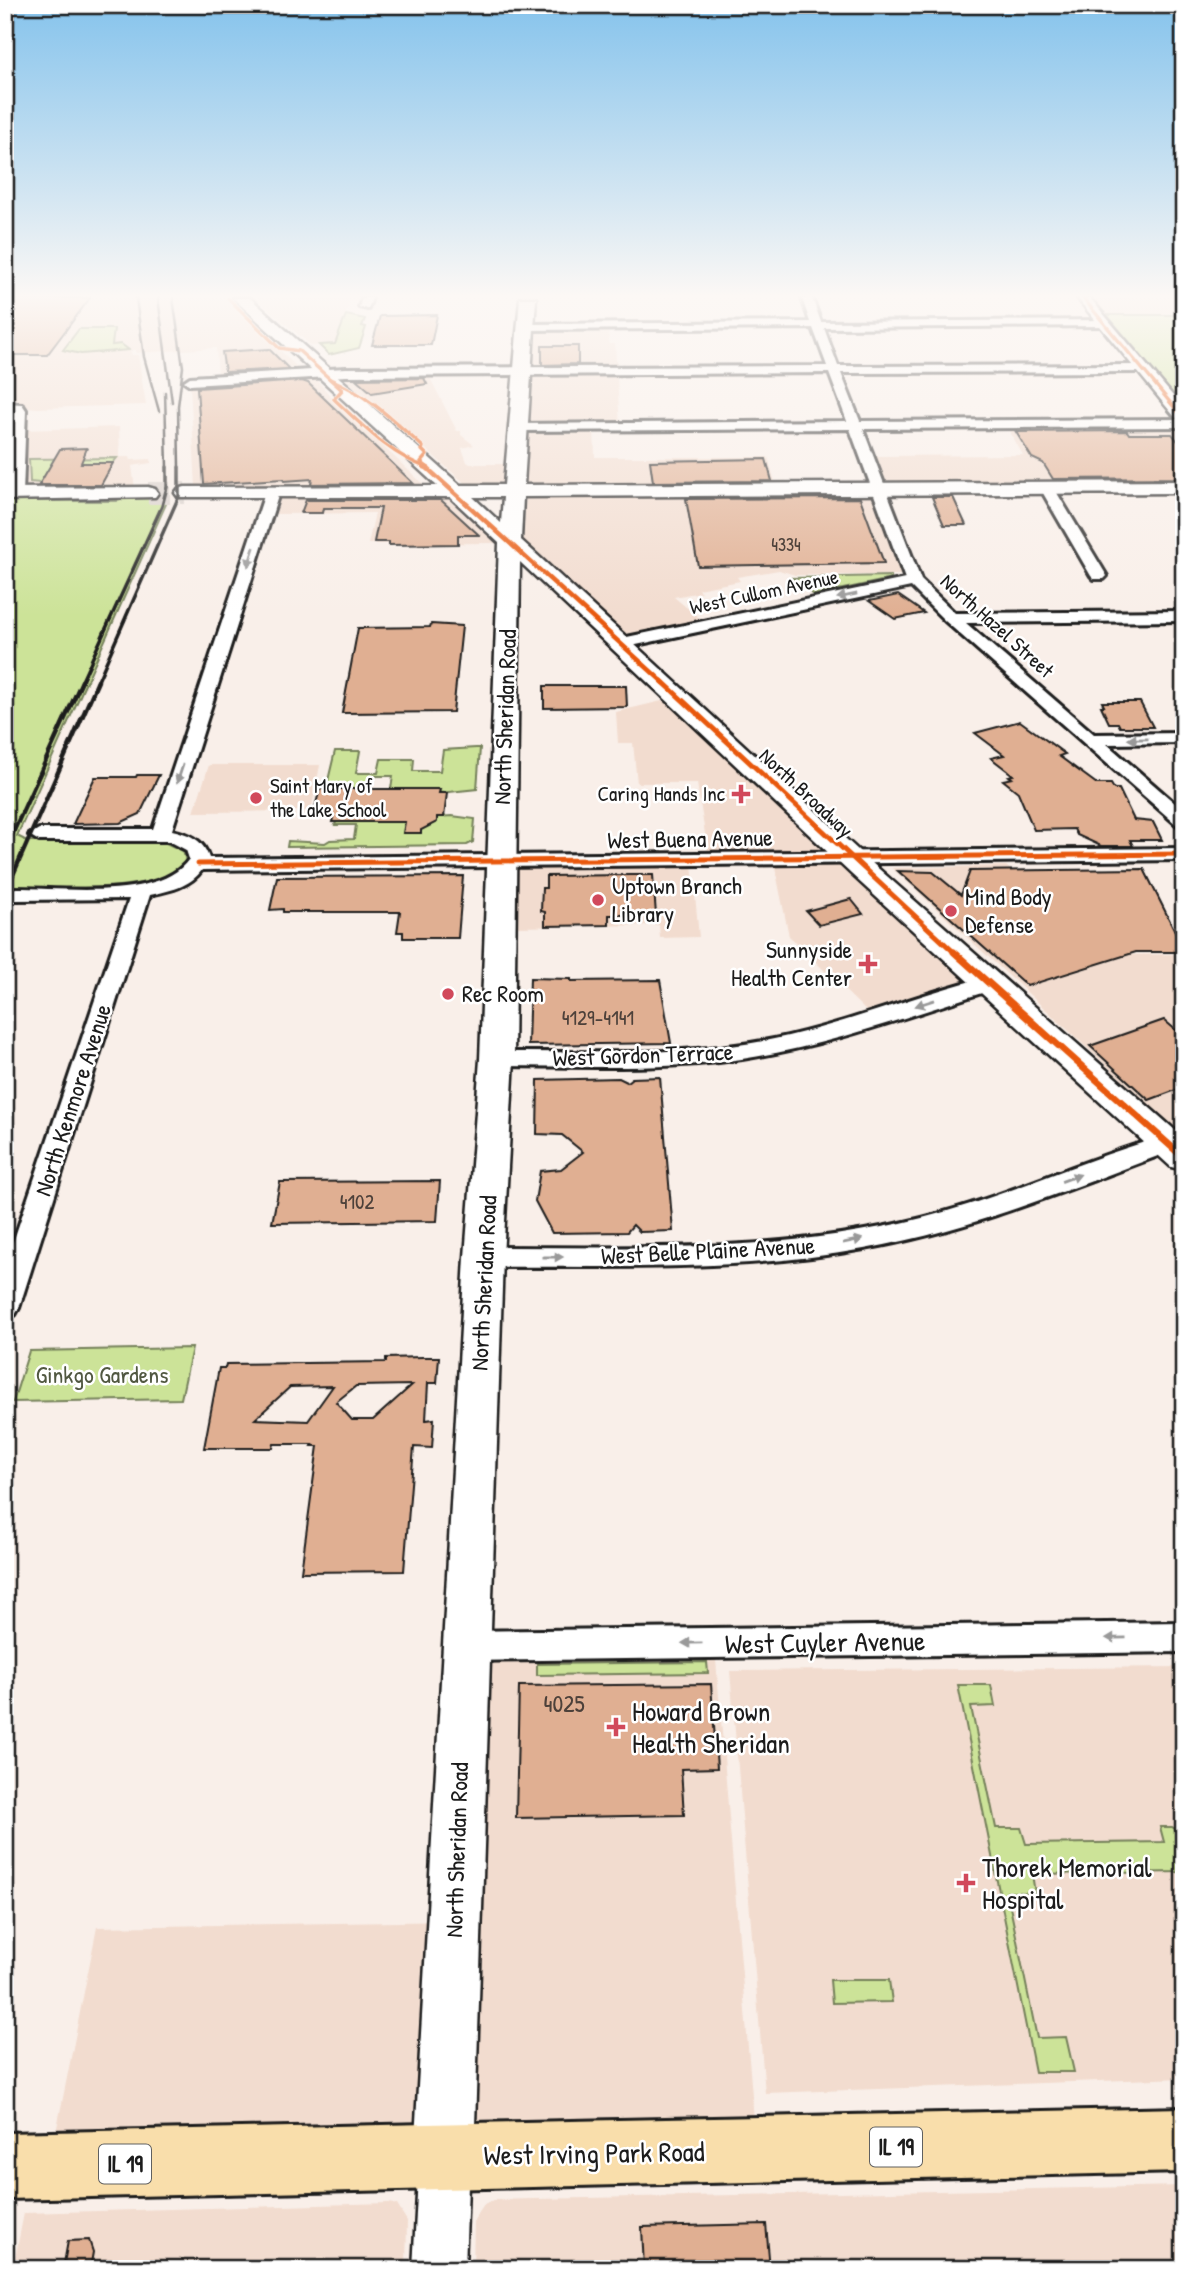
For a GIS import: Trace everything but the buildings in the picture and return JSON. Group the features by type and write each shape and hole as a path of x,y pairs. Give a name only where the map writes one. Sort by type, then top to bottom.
{"main road":[{"name":"North Broadway","path":"358,404 622,643 850,857 1176,1151"},
{"name":"North Sheridan Road","path":"444,2157 484,1258 496,1059 510,542 521,404"},
{"path":"185,493 1184,487"},
{"path":"10,494 148,493"},
{"name":"West Irving Park Road","path":"5,2166 1184,2140"}],"street":[{"name":"North Hazel Street","path":"846,404 914,582 951,618 1184,821"},
{"path":"1170,404 1184,421"},
{"path":"5,407 20,408 10,494"},
{"path":"519,427 1104,424 1184,421"},
{"path":"1047,488 1099,576"},
{"path":"160,834 272,493"},
{"name":"West Cullom Avenue","path":"622,643 914,582"},
{"path":"951,618 1184,616"},
{"path":"1092,739 1184,738"},
{"path":"16,894 141,892 182,880 198,864 199,854 193,846 179,837 160,834 39,835"},
{"name":"West Buena Avenue","path":"198,864 1184,854"},
{"name":"North Kenmore Avenue","path":"5,1308 141,892"},
{"name":"West Gordon Terrace","path":"496,1059 680,1057 740,1052 848,1029 990,983"},
{"name":"West Belle Plaine Avenue","path":"484,1258 723,1256 763,1254 842,1243 954,1219 1176,1151"},
{"name":"West Cuyler Avenue","path":"466,1646 1184,1637"},
{"name":"North Sheridan Road","path":"439,2269 444,2157"}],"shaded area":[{"path":"146,404 146,405 38,408 5,405"},
{"path":"191,404 338,404 423,484 196,487"},
{"path":"374,404 443,404 457,431 461,431 461,435 474,445 462,448 467,462 517,464 521,404 619,404 620,426 594,427 595,457 768,457 776,485 468,486"},
{"path":"1182,426 1184,482 883,484 874,456 1023,455 1007,427"},
{"path":"119,427 120,457 130,457 131,460 151,459 151,463 132,466 135,489 22,489 23,430"},
{"path":"870,491 902,575 795,575 779,570 737,577 740,581 698,589 701,592 674,597 704,622 625,638 523,544 526,494"},
{"path":"446,497 496,543 368,544 375,513 275,514 280,498"},
{"path":"670,699 821,841 822,847 813,852 708,853 697,783 637,783 633,743 618,743 616,712"},
{"name":"Saint Mary of the Lake School","path":"209,765 320,765 311,811 194,812"},
{"path":"774,863 842,864 964,980 961,984 868,1013 789,936"},
{"path":"692,864 699,937 660,938 659,925 511,927 516,866"},
{"path":"1006,866 1113,955 1184,954 1184,1017 1176,1020 1184,1027 1184,1137 892,868"},
{"path":"715,1648 756,2144 51,2158 97,1927 458,1921 470,1650"},
{"name":"Thorek Memorial Hospital","path":"1184,1667 1184,2078 765,2093 730,1671"},
{"path":"1184,2186 1184,2269 473,2269 474,2220 484,2205 493,2200"},
{"path":"389,2203 397,2205 407,2221 406,2269 13,2269 24,2213"}],"green space":[{"path":"117,458 113,463 52,464 40,483 30,482 29,459"},
{"path":"118,498 164,498 166,504 17,836 27,841 164,842 183,851 186,861 175,872 156,880 132,885 5,887 5,501 117,501"},
{"path":"891,576 891,579 814,595 792,578"},
{"path":"480,748 477,789 440,793 439,789 391,789 393,776 371,776 368,789 326,789 335,751 360,751 356,773 378,773 381,759 414,759 413,771 440,771 443,750"},
{"path":"437,817 475,819 473,842 467,845 287,847 288,841 325,843 330,840 354,839 356,825 335,825 336,822 405,822 404,833 420,833 422,821 437,821"},
{"name":"Ginkgo Gardens","path":"192,1348 181,1399 13,1402 29,1351"},
{"path":"707,1662 708,1673 537,1675 537,1664"},
{"path":"958,1685 991,1685 995,1706 971,1707 996,1828 1021,1828 1026,1844 1164,1842 1160,1827 1172,1827 1184,1833 1184,1872 1032,1874 1035,1893 1007,1892 1037,2038 1066,2037 1074,2072 1035,2072"},
{"path":"830,1980 889,1980 892,2002 832,2003"}],"tunnel":[{"path":"148,493 185,493"}],"railway":[{"path":"157,404 159,411"},
{"path":"165,404 167,468"},
{"path":"178,404 179,468"},
{"path":"81,683 162,506 167,487 167,468"},
{"path":"97,683 179,496 179,468"},
{"path":"5,850 82,681"},
{"path":"5,893 98,681"}],"cycle path":[{"path":"339,404 390,449 428,468"},
{"path":"375,404 423,447 422,450 427,455 421,462 622,643 861,868 1184,1158"},
{"path":"1172,404 1184,419"},
{"path":"198,864 1184,854"}],"place":[{"name":"Caring Hands Inc","path":"741,794"},
{"name":"Saint Mary of the Lake School","path":"256,798"},
{"name":"Uptown Branch Library","path":"598,900"},
{"name":"Mind Body Defense","path":"951,911"},
{"name":"Sunnyside Health Center","path":"868,964"},
{"name":"Rec Room","path":"448,994"},
{"name":"Howard Brown Health Sheridan","path":"616,1727"},
{"name":"Thorek Memorial Hospital","path":"966,1883"}]}
